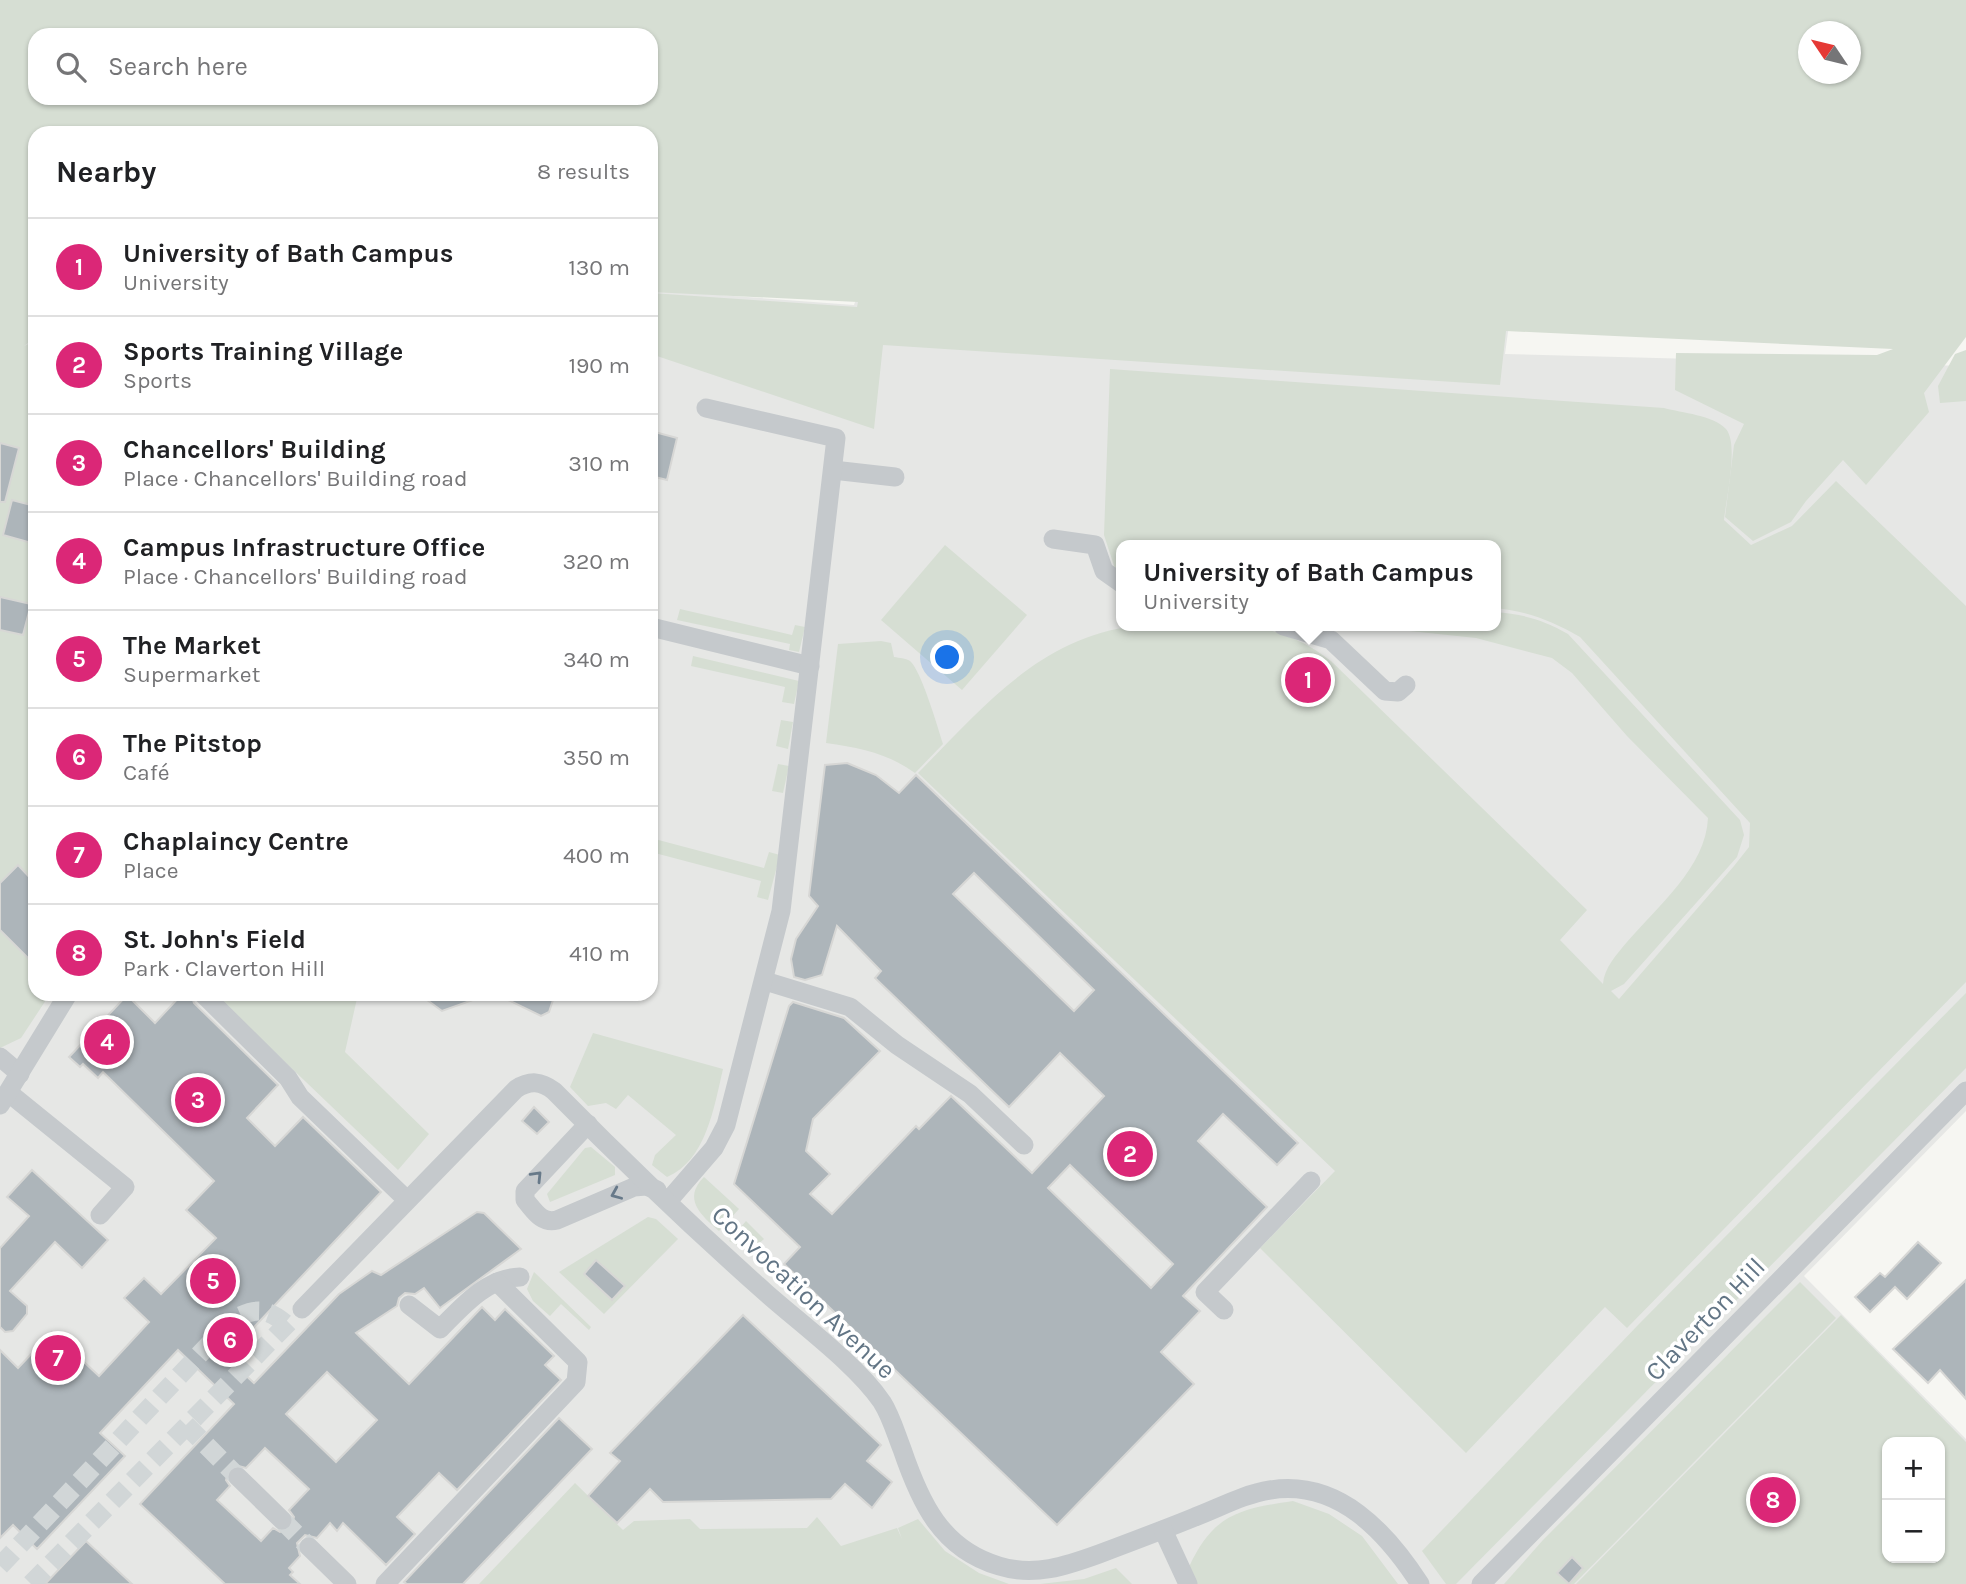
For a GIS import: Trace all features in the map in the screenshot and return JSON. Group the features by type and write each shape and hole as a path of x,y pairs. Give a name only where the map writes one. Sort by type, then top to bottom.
{"street":[{"path":"588,1124 525,1191 525,1200 540,1217 551,1222 634,1187 646,1186 663,1195 714,1148 726,1125 765,981 780,911 836,438 706,408"},
{"path":"833,470 895,477"},
{"path":"1054,539 1095,545 1104,571 1116,579"},
{"path":"658,629 810,666"},
{"path":"1300,631 1331,640 1385,691 1398,692 1406,685"},
{"path":"765,981 850,1007 897,1045 970,1094 1024,1145"},
{"path":"64,1001 4,1099 125,1187 100,1215"},
{"path":"210,1001 288,1078 307,1102 407,1200 302,1309"},
{"path":"0,1057 20,1074"},
{"name":"Convocation Avenue","path":"407,1200 516,1089 526,1083 539,1082 548,1087 867,1384 883,1404 922,1502 936,1524 953,1543 970,1555 1009,1569 1048,1571 1270,1490 1317,1492 1337,1499 1378,1528 1393,1543 1420,1584"},
{"name":"Claverton Hill","path":"1482,1584 1966,1091"},
{"path":"1224,1310 1205,1292 1311,1181"},
{"path":"409,1305 440,1329 470,1299 497,1282 520,1277"},
{"path":"385,1584 576,1382 578,1362 497,1282"},
{"path":"239,1477 282,1520"},
{"path":"1163,1530 1188,1584"},
{"path":"309,1547 347,1584"}],"shaded area":[{"path":"0,0 1966,0 1966,337 1924,393 1929,412 1866,485 1843,460 1791,522 1753,541 1725,517 1734,445 1744,424 1675,390 1676,353 1877,355 1893,349 1506,331 1500,385 883,345 874,429 658,356 658,293 857,307 858,302 658,292 658,126 28,126 28,343 24,346 28,344 28,1001 45,1001 21,1038 0,1048"},
{"path":"870,254 1511,310 1505,354 1966,366 1966,1111 1804,1276 1966,1439 1966,1584 0,1584 0,274 28,271 28,1001 658,1001 658,291 854,305"},
{"path":"1966,350 1966,401 1940,403 1938,386 1955,354"},
{"path":"1110,369 1664,408 1697,415 1726,429 1730,436 1732,459 1724,520 1751,545 1792,526 1836,481 1966,606 1966,982 1627,1328 1605,1307 1466,1453 1260,1248 1335,1171 918,773 989,701 1041,660 1070,645 1116,630 1274,631 1303,643 1331,661 1587,910 1560,940 1603,984 1608,967 1615,956 1689,870 1699,853 1708,818 1627,736 1572,673 1552,658 1476,638 1410,631 1501,631 1501,613 1533,618 1568,634 1740,820 1744,835 1737,857 1624,984 1611,991 1619,999 1749,847 1750,823 1580,637 1539,618 1501,609 1501,540 1116,540 1116,572 1104,535"},
{"path":"945,545 1027,615 962,690 881,620"},
{"path":"680,609 792,635 795,625 805,627 799,652 789,650 790,644 677,620"},
{"path":"881,641 891,643 894,657 908,660 914,666 929,700 943,744 915,773 873,752 826,743 838,644"},
{"path":"693,656 799,681 794,704 782,702 785,687 691,666"},
{"path":"781,720 793,722 788,749 776,746"},
{"path":"778,764 789,766 783,793 772,791"},
{"path":"658,840 764,868 769,852 780,855 768,900 757,897 761,881 658,854"},
{"path":"1966,993 1966,1068 1456,1584 1446,1584 1422,1551 1639,1324"},
{"path":"221,1001 356,1001 345,1052 429,1134 398,1170"},
{"path":"593,1033 723,1069 712,1116 699,1146 691,1159 667,1177 652,1165 655,1155 676,1135 628,1095 616,1109 606,1103 588,1106 570,1087"},
{"path":"591,1147 615,1167 615,1175 550,1202 547,1194 585,1148"},
{"path":"704,1177 739,1209 719,1231 701,1213 694,1200 698,1185"},
{"path":"648,1217 656,1219 678,1239 604,1314 559,1272"},
{"path":"746,1221 764,1239 750,1251 729,1241"},
{"path":"534,1272 591,1327 589,1330 561,1304 550,1316 533,1301 527,1289"},
{"path":"1800,1282 1836,1318 1574,1584 1504,1584 1543,1540"},
{"path":"1841,1315 1966,1442 1966,1584 1576,1584"},
{"path":"575,1483 623,1530 634,1521 690,1519 700,1529 807,1528 817,1517 841,1546 897,1528 902,1539 898,1528 918,1519 945,1551 979,1573 1009,1584 479,1584"},
{"path":"1293,1501 1329,1514 1362,1536 1398,1584 1195,1584 1189,1567 1198,1549 1218,1525 1243,1511"},
{"path":"1116,1568 1132,1584 1040,1584 1084,1579"}],"building":[{"path":"658,433 677,438 667,480 658,478"},
{"path":"0,443 19,448 5,502 0,502"},
{"path":"12,500 28,504 28,542 3,535"},
{"path":"0,597 28,603 23,635 0,630"},
{"path":"847,763 876,775 899,793 916,775 1298,1143 1277,1165 1223,1114 1198,1141 1267,1207 1183,1296 1200,1311 1161,1352 1194,1384 1057,1525 784,1264 800,1247 734,1184 789,1006 793,1002 844,1018 880,1051 813,1119 806,1151 830,1174 810,1194 832,1214 916,1126 919,1129 951,1096 1032,1173 1104,1096 1060,1053 1009,1107 875,978 881,971 837,926 822,975 805,980 794,977 791,959 796,939 818,906 809,896 825,765","holes":["974,873 1094,990 1074,1011 953,894","1070,1165 1173,1264 1151,1288 1048,1188"]},
{"path":"18,865 28,876 28,958 0,930 0,883"},
{"path":"121,1001 133,1001 155,1023 175,1001 193,1001 278,1085 247,1118 275,1146 303,1117 381,1192 226,1357 254,1383 339,1294 372,1271 381,1275 477,1212 484,1213 521,1249 440,1308 424,1288 415,1294 405,1293 399,1298 397,1306 356,1333 409,1384 482,1307 495,1320 505,1309 554,1356 545,1365 561,1380 457,1490 439,1473 397,1517 415,1534 386,1565 343,1523 337,1531 330,1523 317,1538 305,1535 297,1543 300,1556 289,1568 293,1572 290,1575 300,1584 225,1584 140,1504 234,1404 178,1350 100,1433 125,1456 37,1549 13,1525 0,1538 0,1350 18,1368 52,1332 99,1376 149,1322 124,1298 144,1278 161,1294 216,1238 186,1210 214,1181 103,1072 98,1078 83,1064 80,1067 69,1057","holes":["327,1372 377,1420 336,1462 286,1414","265,1448 309,1489 289,1510 294,1517 291,1528 280,1532 273,1528 261,1541 217,1500 230,1486 226,1480 229,1469 235,1465 246,1468"]},
{"path":"428,1001 470,1001 442,1011"},
{"path":"510,1001 553,1001 549,1012 541,1016"},
{"path":"534,1107 549,1122 537,1134 522,1121"},
{"path":"32,1170 108,1240 82,1268 55,1242 10,1291 27,1306 27,1314 13,1331 5,1332 0,1327 0,1248 29,1216 7,1197"},
{"path":"1918,1242 1941,1263 1907,1299 1895,1287 1870,1312 1855,1297 1880,1273 1885,1277"},
{"path":"596,1260 625,1286 612,1300 584,1274"},
{"path":"1966,1280 1966,1399 1940,1370 1928,1383 1893,1349"},
{"path":"743,1315 881,1445 867,1461 892,1482 872,1508 845,1484 831,1499 663,1502 650,1489 617,1523 588,1496 620,1461 610,1453"},
{"path":"559,1418 592,1449 463,1584 404,1582"},
{"path":"86,1541 132,1584 45,1584"},
{"path":"1572,1557 1583,1568 1569,1584 1557,1573"}],"tunnel":[{"path":"0,1566 232,1320 260,1311 286,1324"},
{"path":"31,1584 294,1317"},
{"path":"186,1425 238,1477"},
{"path":"282,1520 309,1547"}],"place":[{"name":"University of Bath Campus","path":"1308,680"},
{"name":"Campus Infrastructure Office","path":"107,1042"},
{"name":"Chancellors' Building","path":"198,1100"},
{"name":"Sports Training Village","path":"1130,1154"},
{"name":"The Market","path":"213,1281"},
{"name":"The Pitstop","path":"230,1340"},
{"name":"Chaplaincy Centre","path":"58,1358"},
{"name":"St. John's Field","path":"1773,1500"}]}
